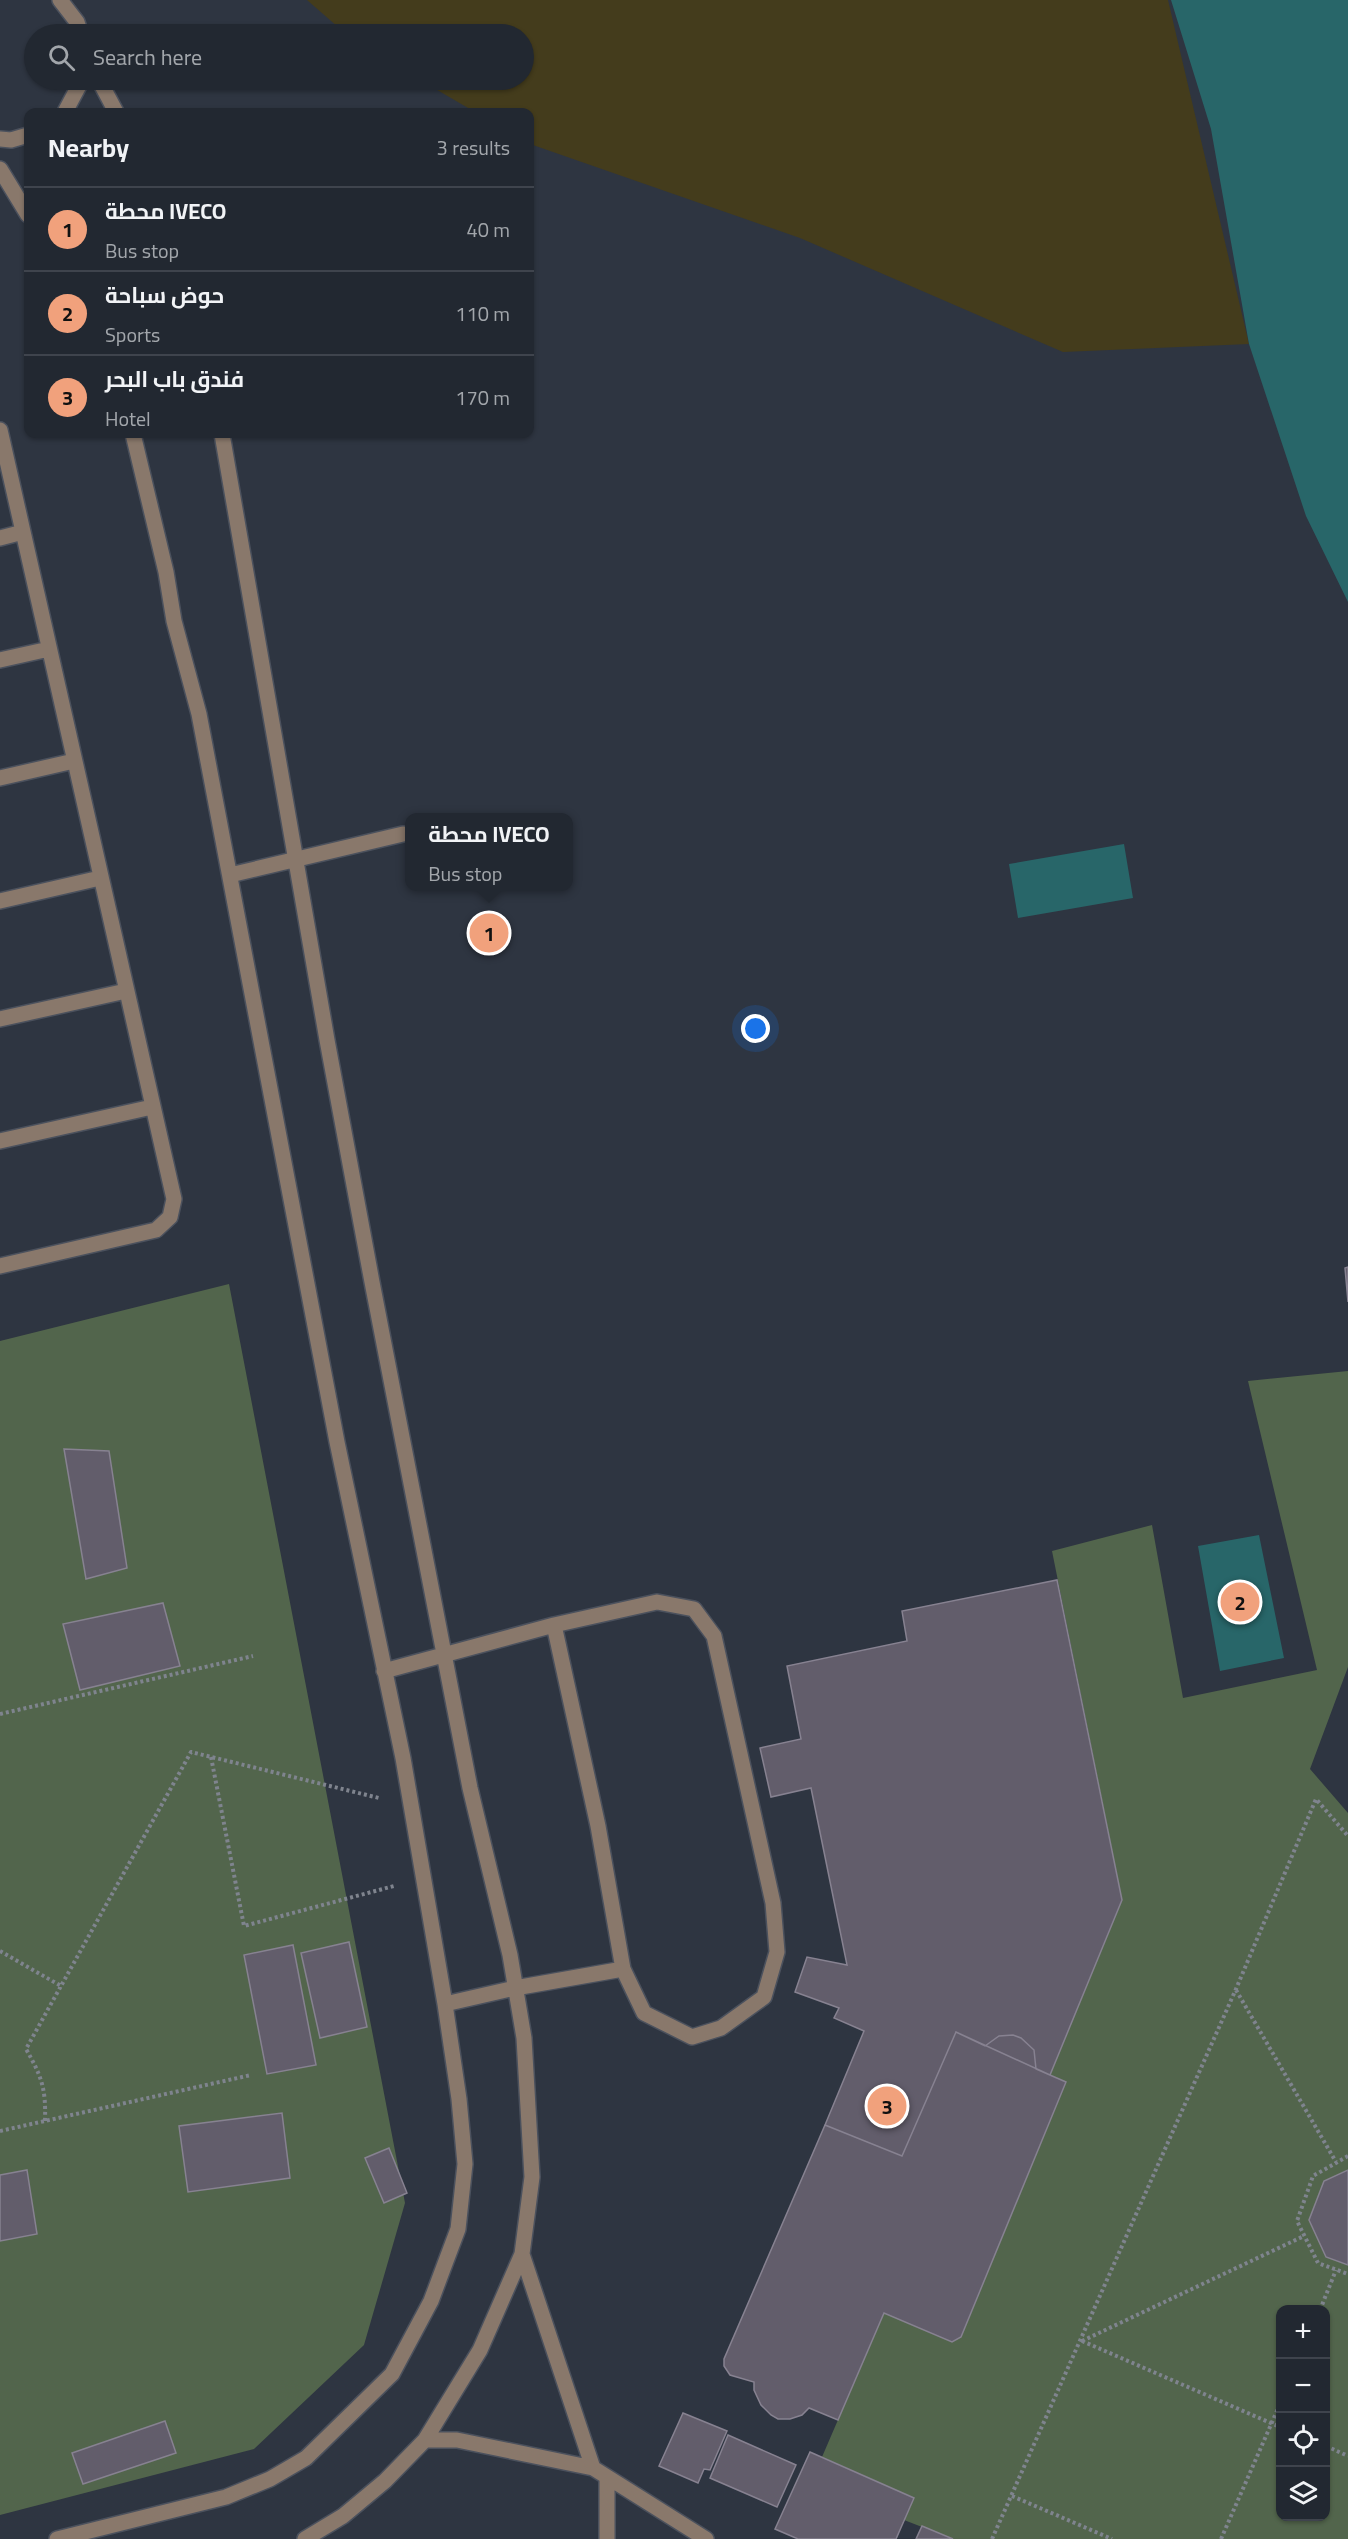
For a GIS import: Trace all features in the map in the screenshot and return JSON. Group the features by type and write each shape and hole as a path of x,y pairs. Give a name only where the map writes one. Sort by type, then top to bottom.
{"street":[{"path":"60,0 78,24"},
{"path":"67,108 77,90"},
{"path":"104,90 114,108"},
{"path":"0,139 11,140 24,136"},
{"path":"0,169 24,208"},
{"path":"0,430 174,1199 170,1217 164,1225 146,1233 0,1266"},
{"path":"57,2539 226,2498 270,2479 306,2458 392,2374 431,2301 458,2229 465,2164 459,2099 445,2004 411,1806 337,1442 200,714 174,621 164,561 134,438"},
{"path":"223,438 251,614 329,1052 470,1788 510,1954 524,2038 532,2177 522,2254 480,2350 425,2440 385,2481 343,2516 305,2539"},
{"path":"0,538 23,532"},
{"path":"0,660 49,649"},
{"path":"0,778 74,761"},
{"path":"230,875 403,834"},
{"path":"0,901 100,878"},
{"path":"0,1019 126,991"},
{"path":"0,1141 152,1107"},
{"path":"384,1671 554,1625 657,1602 694,1609 714,1636 773,1903 777,1952 764,1997 721,2028 692,2037 644,2013 623,1969 598,1826 554,1625"},
{"path":"445,2004 515,1988 623,1969"},
{"path":"522,2254 593,2468"},
{"path":"425,2440 457,2440 593,2468 607,2479 706,2539"},
{"path":"607,2479 607,2539"}],"path":[{"path":"0,1713 253,1656"},
{"path":"45,2121 46,2095 39,2072 26,2049 191,1752 411,1806"},
{"path":"211,1757 244,1926 424,1879"},
{"path":"993,2539 1236,1989 1316,1799 1348,1836"},
{"path":"0,1951 61,1986"},
{"path":"1236,1989 1336,2162"},
{"path":"0,2131 251,2075"},
{"path":"1348,2156 1312,2176 1297,2221 1318,2263 1348,2274"},
{"path":"1081,2341 1304,2236"},
{"path":"1322,2305 1336,2270"},
{"path":"1081,2341 1276,2424"},
{"path":"1221,2539 1277,2413"},
{"path":"1330,2448 1348,2456"},
{"path":"1012,2496 1112,2539"}],"shaded area":[{"path":"1171,0 1348,0 1348,602 1306,516 1249,344 1211,129"},
{"path":"1124,844 1133,898 1018,918 1009,864"},
{"path":"229,1284 405,2203 364,2345 254,2449 0,2515 0,1341"},
{"path":"1348,1371 1348,1667 1310,1769 1348,1813 1348,2539 953,2539 904,2520 914,2498 822,2457 884,2313 961,2337 1066,2082 1050,2075 1122,1900 1052,1551 1152,1525 1183,1698 1317,1670 1248,1381"},
{"path":"1259,1535 1284,1658 1220,1671 1198,1546"}],"sand":[{"path":"307,0 1168,0 1249,344 1063,352 800,238 534,145 534,108 468,108 437,90 534,90 534,24 335,24"}],"building":[{"path":"1348,1267 1348,1302 1345,1268"},
{"path":"64,1449 109,1451 127,1568 86,1579"},
{"path":"1057,1580 1122,1900 1050,2075 956,2032 902,2156 825,2125 864,2031 834,2018 839,2008 795,1992 807,1957 847,1965 811,1788 771,1797 760,1748 801,1739 787,1666 907,1641 902,1611"},
{"path":"163,1603 180,1666 80,1690 63,1624"},
{"path":"349,1942 367,2027 320,2038 301,1953"},
{"path":"293,1945 316,2065 267,2074 244,1955"},
{"path":"956,2032 985,2046 999,2036 1013,2035 1021,2038 1034,2050 1036,2069 1066,2082 961,2337 952,2342 884,2313 838,2420 809,2408 802,2415 790,2419 778,2419 761,2405 754,2390 754,2382 730,2375 724,2366 724,2359 825,2125 902,2156"},
{"path":"282,2113 290,2178 188,2192 179,2126"},
{"path":"389,2148 407,2193 384,2203 365,2158"},
{"path":"27,2170 37,2234 0,2241 0,2175"},
{"path":"1348,2170 1348,2265 1326,2257 1309,2220 1324,2181"},
{"path":"683,2413 727,2431 710,2470 704,2469 698,2483 659,2466"},
{"path":"165,2421 176,2453 83,2484 72,2453"},
{"path":"728,2435 796,2465 777,2507 710,2478"},
{"path":"810,2452 914,2498 896,2539 798,2539 775,2529"},
{"path":"922,2526 953,2539 916,2539"}],"place":[{"name":"محطة IVECO","path":"489,933"},
{"name":"حوض سباحة","path":"1240,1602"},
{"name":"فندق باب البحر","path":"887,2106"}]}
